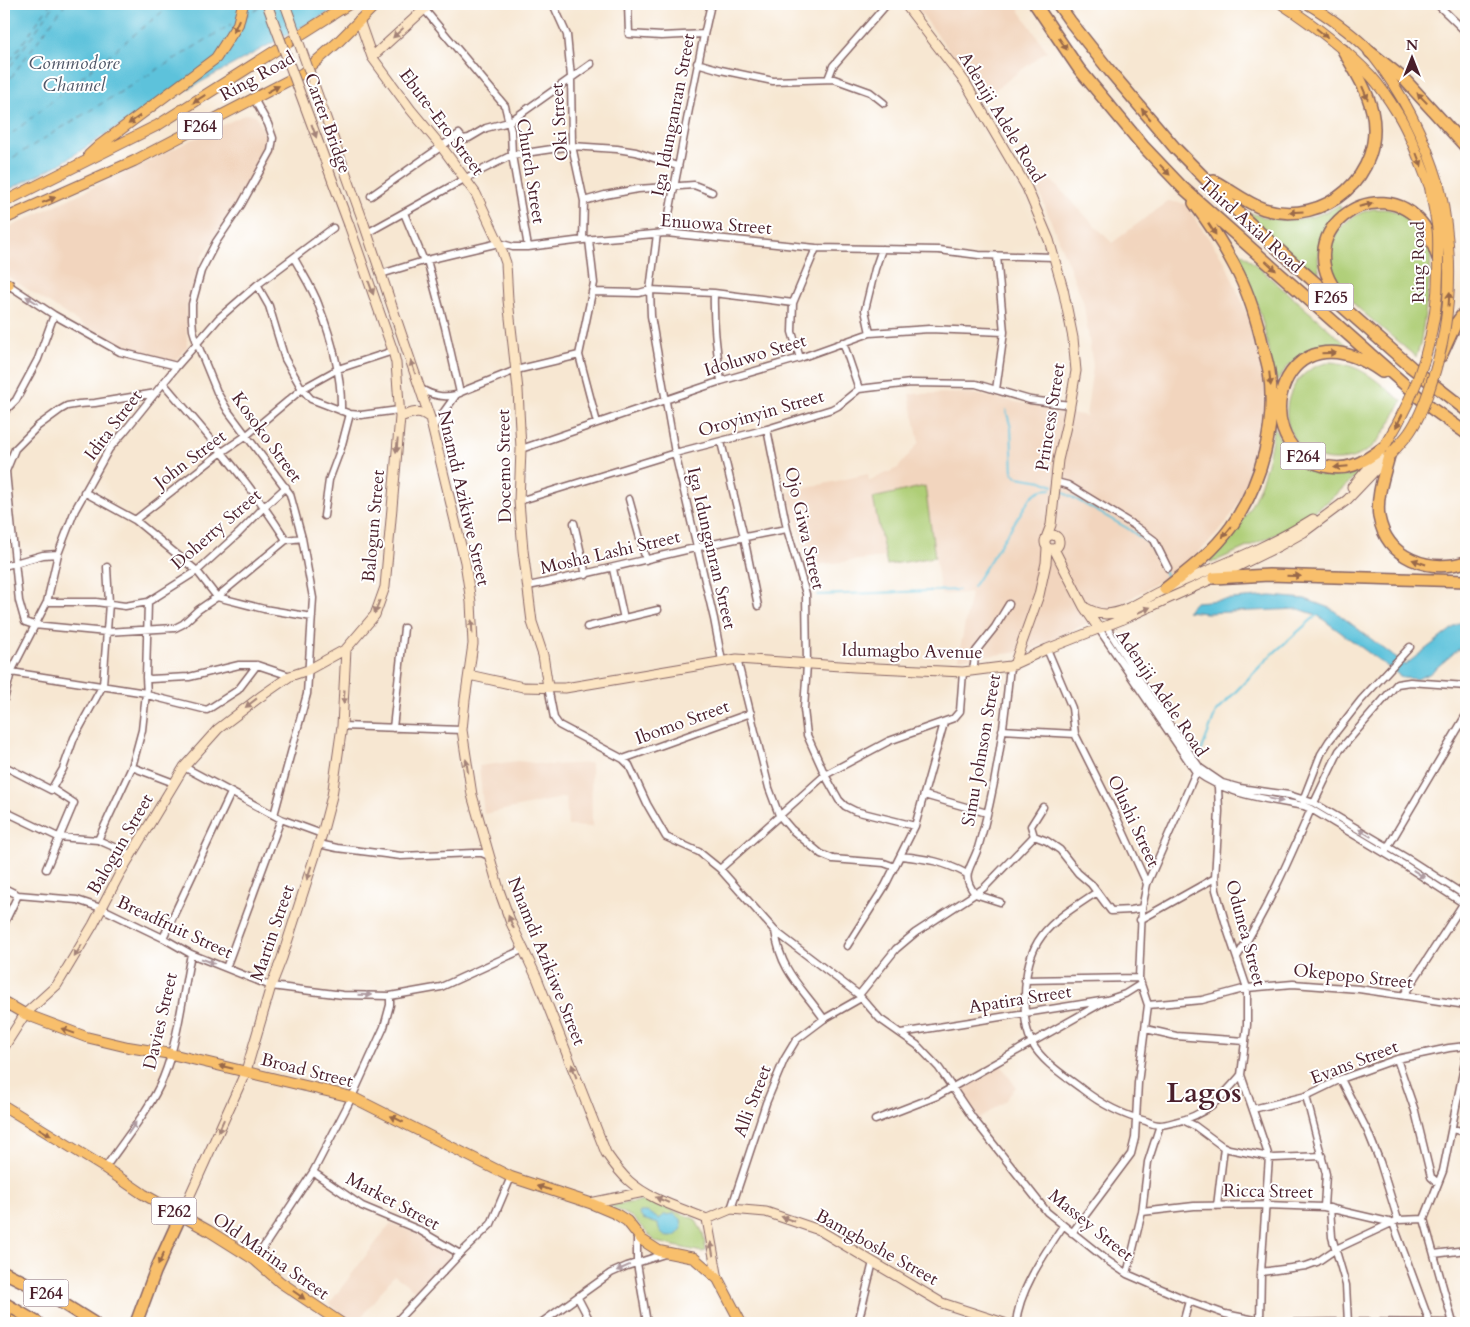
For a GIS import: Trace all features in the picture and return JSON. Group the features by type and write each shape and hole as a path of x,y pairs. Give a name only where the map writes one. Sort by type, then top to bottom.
{"highway":[{"name":"F265","path":"1035,4 1079,69 1143,146 1184,188"},
{"name":"F265","path":"1058,4 1098,56 1175,148 1203,175"},
{"path":"1203,175 1224,186 1245,201 1263,209 1280,212 1312,210 1342,195 1357,179 1363,168 1369,155 1373,133 1372,112 1366,94 1342,50"},
{"path":"1370,52 1404,80 1466,147"},
{"name":"Third Axial Road","path":"1203,175 1246,220 1287,258 1411,367 1466,410"},
{"name":"Third Axial Road","path":"1184,188 1431,408"},
{"path":"1165,589 1197,564 1230,528 1240,514 1261,467 1269,430 1271,409 1269,370 1257,322 1244,286 1236,267 1184,188"},
{"path":"1438,260 1432,242 1420,221 1410,212 1389,203 1370,203 1346,214 1337,221 1330,231 1324,251 1327,278 1337,293 1411,367 1466,403"},
{"path":"1440,358 1455,325 1466,310"},
{"name":"F264","path":"1386,451 1364,462 1342,468 1325,467 1310,462 1298,453 1289,443 1281,424 1279,404 1283,386 1297,365 1312,355 1331,353 1352,356 1367,362 1466,433"},
{"path":"1431,408 1466,441"},
{"path":"1386,451 1379,501 1379,516 1382,528 1390,542 1398,551 1420,564 1453,566 1466,562"},
{"path":"1214,578 1245,578 1269,575 1466,581"},
{"path":"136,1323 155,1272 181,1215"},
{"name":"F264","path":"4,1272 46,1293 89,1321"},
{"path":"4,1279 89,1321"},
{"path":"9,1306 38,1323"},
{"name":"F264","path":"4,1318 14,1323"}],"main road":[{"path":"81,163 100,145 216,58 238,24 243,4"},
{"name":"Carter Bridge","path":"267,4 349,225"},
{"name":"Nnamdi Azikiwe Street","path":"285,4 421,389 431,422 465,562 471,602 473,644 462,730 472,795 502,900 569,1056 606,1154 628,1181 644,1192 707,1219"},
{"name":"Ring Road","path":"4,219 134,161 303,73 338,43 376,4"},
{"name":"Adeniji Adele Road","path":"905,4 965,82 1027,188 1041,218 1054,257"},
{"name":"Ring Road","path":"1282,4 1307,21 1372,78 1399,115 1446,215 1450,266 1446,327 1440,358 1427,396 1410,432 1386,451"},
{"path":"1308,4 1321,12 1370,52 1400,96 1421,134 1434,186"},
{"name":"Ring Road","path":"4,202 158,125 347,6"},
{"path":"372,57 427,6"},
{"name":"Ebute-Ero Street","path":"359,20 372,57 411,110 466,178 500,243"},
{"name":"Ring Road","path":"1386,451 1417,384 1429,349 1437,298 1438,227 1434,186"},
{"name":"Balogun Street","path":"4,1047 25,1014 57,986 184,767 218,729 290,676 308,670 346,649 375,614 385,587 399,413 396,363 394,351 349,225"},
{"name":"Docemo Street","path":"500,243 506,263 518,390 521,449 519,501 523,550 532,622 543,655 548,687"},
{"name":"Princess Street","path":"1046,538 1050,525 1058,460 1076,371 1073,338 1054,257"},
{"path":"399,413 417,411 424,413 431,422"},
{"path":"1084,607 1099,614 1121,610 1281,539 1313,520 1350,489 1386,451"},
{"name":"Idumagbo Avenue","path":"469,675 523,686 565,688 737,660 767,660 963,672 1012,666 1047,649 1214,578 1304,532 1347,500 1386,451"},
{"path":"1050,525 1056,536 1059,542 1056,548 1050,548 1044,541 1049,535 1056,536"},
{"path":"1012,666 1038,595 1050,548"},
{"name":"Adeniji Adele Road","path":"1050,548 1084,607 1102,627"},
{"name":"Martin Street","path":"181,1215 246,1071 271,986 282,958 322,834 332,796 342,726 346,649"},
{"name":"Broad Street","path":"4,1002 25,1014 86,1037 128,1047 171,1054 352,1097 511,1177 590,1203 616,1214 627,1221 649,1245 659,1251 694,1258 718,1279"},
{"name":"Old Marina Street","path":"4,1106 105,1168 143,1194 255,1260 280,1282 341,1323"},
{"name":"Broad Street","path":"590,1203 644,1192"},
{"path":"707,1219 731,1209"},
{"name":"Bamgboshe Street","path":"731,1209 766,1212 819,1230 942,1303 1004,1323"},
{"name":"Broad Street","path":"707,1219 718,1279 741,1323"}],"street":[{"name":"Oki Street","path":"553,4 567,35 571,78 572,146 584,201 586,240 594,283 579,355"},
{"path":"628,4 629,34 661,36 704,34"},
{"name":"Iga Idunganran Street","path":"666,233 669,207 682,150 697,63 712,4"},
{"path":"828,79 833,66 886,4"},
{"path":"1437,4 1466,32"},
{"name":"Church Street","path":"427,6 505,106 528,247"},
{"path":"697,63 720,70 773,81 828,79 840,81 870,92 884,103"},
{"path":"371,196 458,134 463,138 469,138 486,128 509,122 591,64"},
{"name":"Kosoko Street","path":"254,99 268,124 273,138 271,151 242,205 216,242 201,271 192,304 193,330 217,392 228,411 290,494 302,538 314,598 308,670 309,684 274,815"},
{"path":"367,233 466,178 512,155 572,146 636,152 678,166"},
{"path":"584,201 638,189 694,186 712,192"},
{"path":"404,213 426,261 445,327 458,394"},
{"name":"Idita Street","path":"4,700 11,672 47,602 58,554 75,510 109,449 177,366 220,318 257,285 333,228"},
{"name":"Enuowa Street","path":"381,274 500,243 513,247 528,247 666,233 816,248 939,250 997,256 1054,257"},
{"name":"Iga Idunganran Street","path":"657,234 650,290 651,316 664,400 722,661"},
{"path":"800,358 792,332 793,303 816,248"},
{"path":"870,333 865,310 882,249"},
{"path":"996,390 1004,332 997,256"},
{"path":"294,258 318,304 338,369 341,410"},
{"path":"5,284 54,315 120,352 177,366"},
{"path":"257,285 269,306 284,359 302,389 311,399 350,414 399,413"},
{"path":"592,292 639,293 650,290 714,293 793,303"},
{"path":"714,293 716,343 721,381"},
{"path":"4,412 16,400 38,359 54,315"},
{"name":"Idoluwo Steet","path":"521,449 721,381 800,358 870,333 929,329 1004,332"},
{"path":"844,342 859,389 911,383 976,384 1030,400 1070,405"},
{"name":"John Street","path":"135,520 246,435 302,389 338,369 394,351"},
{"path":"421,389 440,397 458,394 516,370 579,355 598,423"},
{"path":"164,384 265,506 286,540"},
{"name":"Oroyinyin Street","path":"519,501 675,453 722,442 832,409 859,389"},
{"path":"156,393 67,406 38,426 22,441 12,455 6,470 22,617 27,624 106,632 175,628 183,624 286,540 302,538"},
{"path":"431,422 458,394"},
{"path":"324,516 329,480 341,448 350,414"},
{"name":"Ojo Giwa Street","path":"767,429 787,529 806,594 808,664 804,709 807,734 825,775 839,800 845,806 855,811 916,826"},
{"path":"722,442 758,606"},
{"path":"1056,482 1068,485 1135,526 1154,540 1168,568"},
{"name":"Doherty Street","path":"47,602 109,603 125,606 148,602 197,571 240,534 265,506 286,487"},
{"path":"84,492 135,520 197,571 217,597 264,609 312,617"},
{"path":"630,499 646,560"},
{"path":"574,523 586,575"},
{"name":"Mosha Lashi Street","path":"528,586 586,575 744,537 787,529"},
{"path":"4,566 43,555 58,554"},
{"path":"51,790 63,769 78,731 103,685 109,603 107,566"},
{"path":"613,568 624,619"},
{"path":"98,840 132,767 142,730 146,694 148,602"},
{"path":"973,671 976,650 995,627 1009,604"},
{"path":"587,627 658,610"},
{"name":"Adeniji Adele Road","path":"1102,627 1196,772 1218,786 1237,792 1312,806 1388,846 1466,896"},
{"name":"Adeniji Adele Road","path":"1102,627 1200,768 1222,783 1240,788 1289,795 1304,800 1465,904"},
{"path":"393,728 404,628"},
{"path":"1304,800 1321,754 1329,741 1361,700 1409,648"},
{"name":"Olushi Street","path":"1047,649 1072,708 1075,734 1147,884 1140,920 1140,981 1148,1005 1135,1119 1135,1138 1131,1154 1072,1233"},
{"path":"737,660 769,788 779,815 796,834 821,854 833,859 884,864 895,867"},
{"path":"146,677 150,679 189,677 239,665 257,665 290,676"},
{"path":"4,667 11,672 103,685 207,710 238,690 257,665"},
{"name":"Simu Johnson Street","path":"967,874 974,860 987,813 1012,666"},
{"path":"720,869 825,775 889,742 954,718 960,711 963,672"},
{"path":"1237,956 1257,926 1279,882 1312,806 1339,752 1398,684 1410,682 1466,686"},
{"path":"548,687 554,718 559,725 623,759"},
{"name":"Ibomo Street","path":"623,759 751,713"},
{"path":"1384,853 1466,716"},
{"path":"847,946 895,867 916,826 944,723"},
{"path":"342,726 462,730"},
{"path":"1002,730 1075,734"},
{"name":"Massey Street","path":"623,759 629,765 647,804 666,837 699,852 720,869 775,931 860,996 880,1018 917,1045 939,1068 972,1118 1046,1212 1127,1274 1188,1301 1225,1314 1260,1321 1274,1323 1455,1323"},
{"path":"4,766 54,790 74,803 46,869"},
{"path":"132,767 174,783"},
{"path":"184,767 281,819 322,834"},
{"path":"1147,884 1196,772"},
{"name":"Odunea Street","path":"1218,786 1216,890 1247,988 1247,1025 1242,1074 1269,1158 1261,1272 1260,1321"},
{"path":"163,938 231,793"},
{"path":"924,794 987,813"},
{"path":"1043,807 1031,826 1034,836 1047,841 1060,850 1078,873 1091,884 1112,911 1142,908"},
{"path":"4,811 58,837 98,840 132,855"},
{"path":"226,968 281,819"},
{"name":"Alli Street","path":"731,1209 766,1104 784,1060 796,1040 860,996 896,949 915,934 984,888 1034,836"},
{"path":"319,844 401,856 474,853 482,853 489,856"},
{"path":"901,856 933,860 950,865 967,874 966,880 975,894 1000,902"},
{"path":"1140,920 1215,878"},
{"path":"4,888 18,895 4,924"},
{"path":"1097,892 1050,925 1030,956 1025,980 1025,1013 1032,1043 1041,1056 1090,1095 1120,1113 1160,1125 1183,1120 1209,1109 1242,1074"},
{"name":"Breadfruit Street","path":"18,895 77,900 102,908 191,954 271,986 344,995 390,996 441,987 524,950"},
{"path":"1404,995 1465,904"},
{"path":"775,931 777,946 788,972 824,1020"},
{"name":"Davies Street","path":"105,1168 163,1079 171,1054 191,954"},
{"path":"1025,980 1140,981"},
{"name":"Apatira Street","path":"901,1033 1107,1000 1125,994 1140,981"},
{"name":"Okepopo Street","path":"1148,1005 1202,1000 1247,988 1313,984 1466,1005"},
{"path":"255,1260 313,1172 352,1097 384,1027 390,1005 390,996"},
{"path":"875,1120 921,1103 952,1087 1107,1000"},
{"path":"1146,1029 1176,1036 1245,1041"},
{"name":"Evans Street","path":"1254,1109 1306,1096 1341,1079 1397,1059 1466,1046"},
{"path":"1455,1323 1424,1219 1443,1170 1466,1057"},
{"path":"1397,1059 1415,1111 1431,1177 1438,1183"},
{"path":"1341,1079 1368,1132 1380,1162 1395,1221 1430,1323"},
{"path":"1306,1096 1326,1174 1327,1208 1332,1237 1346,1285 1349,1322"},
{"path":"1183,1120 1195,1126 1224,1147 1269,1158 1322,1156"},
{"path":"1127,1274 1142,1212 1148,1162 1160,1125"},
{"path":"1452,1129 1466,1132"},
{"path":"1217,1206 1224,1147"},
{"name":"Market Street","path":"313,1172 362,1206 419,1230 460,1254"},
{"path":"395,1323 491,1224 498,1213 511,1177"},
{"name":"Ricca Street","path":"1142,1212 1194,1206 1265,1205 1327,1208 1395,1221"},
{"path":"1261,1272 1306,1266 1317,1262 1336,1249 1395,1221 1424,1219"},
{"path":"1016,1323 1017,1310 1041,1258 1063,1226"},
{"path":"637,1234 637,1263 647,1323"},
{"path":"1434,1254 1466,1250"},
{"path":"541,1323 611,1273 669,1253"},
{"path":"858,1323 873,1262"},
{"path":"578,1298 590,1323"},
{"path":"1183,1323 1188,1301"}],"shaded area":[{"path":"914,4 1015,4 1047,51 985,97"},
{"path":"246,114 256,115 272,149 260,176 202,256 186,309 187,347 173,363 109,342 4,274 4,230"},
{"path":"1045,174 1112,243 1168,201 1185,204 1225,262 1250,320 1263,366 1266,401 1265,426 1260,454 1252,475 1232,514 1215,536 1186,564 1104,615 1030,651 958,659 971,593 941,595 925,487 873,498 885,557 808,566 788,492 868,474 869,481 898,468 919,442 909,394 970,393 1086,416 1093,366 1083,301 1034,179"},
{"path":"518,761 550,765 591,763 592,827 568,826 566,797 484,814 479,766"},
{"path":"1000,1064 1016,1087 1005,1101 979,1119 958,1089"},
{"path":"391,1223 420,1235 451,1256 420,1294 394,1275 357,1323 355,1323 329,1304"}],"green space":[{"path":"1339,205 1342,210 1330,222 1322,237 1318,262 1319,271 1315,276 1246,214 1248,212 1283,220 1306,218 1328,211"},
{"path":"1373,209 1387,209 1401,213 1419,226 1431,252 1425,314 1416,357 1348,298 1334,276 1330,265 1330,252 1337,232 1355,216"},
{"path":"1227,240 1348,346 1326,347 1307,352 1291,363 1277,381 1273,379 1261,316 1248,281"},
{"path":"1331,362 1361,371 1402,401 1386,430 1373,446 1364,453 1342,460 1320,458 1309,453 1293,437 1287,420 1288,402 1300,378 1310,370"},
{"path":"1274,426 1288,453 1306,470 1330,476 1360,473 1327,502 1283,531 1211,563 1210,560 1246,514 1261,484"},
{"path":"925,486 935,557 887,565 873,498"},
{"path":"648,1201 695,1219 703,1233 706,1251 702,1252 656,1242 632,1217 608,1205"}],"water":[{"name":"Commodore Channel","path":"4,4 344,4 111,131 60,164 4,192"},
{"path":"1271,596 1305,599 1332,609 1405,665 1466,618 1466,643 1429,674 1417,679 1403,678 1317,615 1299,609 1206,613 1187,611 1195,602"},
{"path":"640,1212 647,1212 659,1219 664,1215 674,1214 681,1219 682,1228 672,1237 664,1236 658,1224 643,1219 639,1214"}],"waterway":[{"path":"1006,410 1011,428 1013,473 1017,477 1042,481 1053,486"},
{"path":"973,587 1031,497 1035,493 1051,489"},
{"path":"1059,490 1127,528 1148,543 1166,575"},
{"path":"818,595 958,590"},
{"path":"1198,760 1216,712 1269,657 1317,615"}],"ferry route":[{"path":"4,70 50,4"},
{"path":"4,75 55,4"},
{"path":"4,87 65,4"},
{"path":"4,140 172,4"},
{"path":"244,17 264,5"},
{"path":"4,163 232,24"}],"railway":[{"path":"4,1314 21,1323"}],"district":[{"name":"Lagos","path":"1204,1092"}]}
